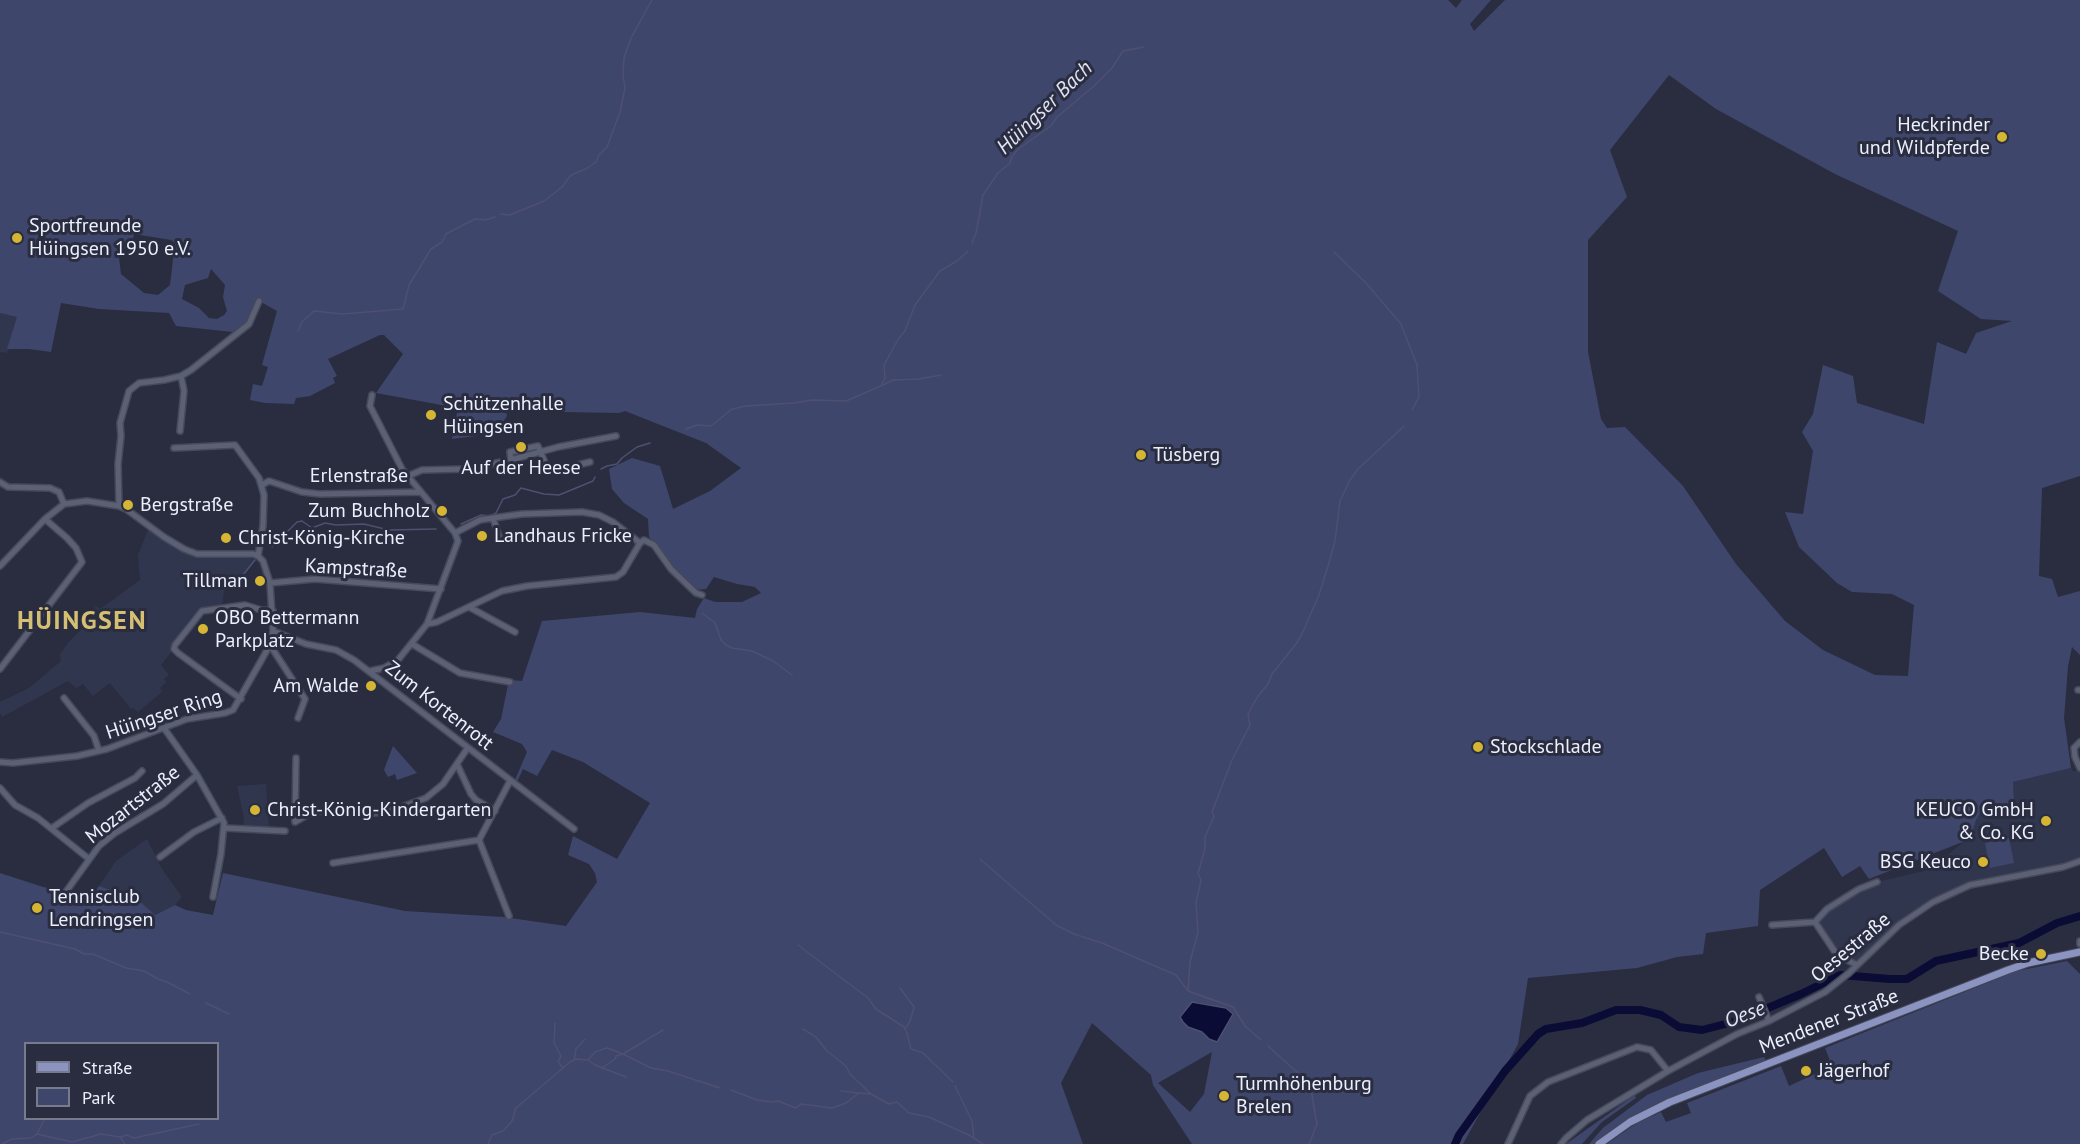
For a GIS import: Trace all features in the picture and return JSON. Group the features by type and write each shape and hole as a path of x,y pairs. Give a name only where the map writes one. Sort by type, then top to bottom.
{"main road":[{"name":"Mendener Straße","path":"1599,1144 1630,1122 1670,1102 2008,970 2079,955"}],"street":[{"path":"119,506 118,464 122,436 120,423 129,391 138,382 181,376 249,324 259,301"},
{"path":"180,431 184,391 181,376"},
{"path":"370,671 392,664 412,644 427,624 458,544 455,533 397,460 370,406 372,395"},
{"path":"408,476 422,471 467,469 615,436"},
{"path":"0,566 45,519 64,504 87,501 119,506 157,533 197,554 252,554 258,556 263,526 262,485 235,445 174,448"},
{"path":"541,453 549,472 590,462"},
{"name":"Erlenstraße","path":"262,485 269,481 302,492 320,494 421,492"},
{"path":"0,482 8,487 50,488 59,492 64,504"},
{"path":"455,533 480,520 522,514 582,512 599,515 613,522 640,543"},
{"path":"493,518 499,536"},
{"path":"0,669 82,562 67,537 45,519"},
{"path":"427,624 502,591 527,586 616,577 623,572 644,540 654,545 671,569 696,593 702,595"},
{"name":"Hüingser Ring","path":"0,762 77,756 99,751 198,716 228,713 233,710 270,645 273,631 270,583 263,561 258,556"},
{"name":"Kampstraße","path":"270,583 315,579 441,589"},
{"path":"241,699 178,653 174,649 175,645 202,611 245,605 273,611"},
{"path":"469,607 515,632"},
{"name":"Zum Kortenrott","path":"273,631 306,644 336,650 370,671 467,749 574,829"},
{"path":"412,644 460,673 510,682"},
{"path":"270,645 305,699 298,718"},
{"path":"63,698 94,736 99,751"},
{"path":"164,728 197,775 222,818 225,828 213,897"},
{"path":"2080,742 2074,748 2080,768"},
{"path":"296,758 295,822 307,814 319,811 379,813 409,806 426,798 443,784 467,749"},
{"path":"457,764 467,788 476,800 495,811"},
{"name":"Mozartstraße","path":"52,828 88,803 135,778 142,771"},
{"name":"Mozartstraße","path":"65,893 99,846 163,804 197,775"},
{"path":"479,840 510,781"},
{"name":"Mozartstraße","path":"0,788 15,805 52,828 89,859"},
{"path":"160,856 194,832 222,818"},
{"path":"225,828 285,831"},
{"path":"333,863 479,840"},
{"path":"479,840 509,916"},
{"name":"Oesestraße","path":"1561,1144 1587,1120 1668,1071 1737,1034 1769,1021 1825,992 1849,973 1899,925 1933,902 1970,885 2063,867 2080,861"},
{"path":"1772,925 1815,922 1827,909 1859,889 1877,882"},
{"path":"1815,922 1837,955 1857,965"},
{"path":"1759,997 1769,1021"},
{"path":"1508,1144 1530,1096 1548,1082 1637,1047 1651,1050 1668,1071"}],"shaded area":[{"path":"0,313 18,316 7,353 0,352"},
{"path":"148,530 176,548 198,557 242,555 256,560 244,576 224,591 222,608 202,608 189,620 172,644 172,651 161,665 169,675 164,679 166,682 160,688 162,692 138,712 131,709 110,683 93,696 83,684 76,688 68,681 2,717 0,702 29,688 61,661 60,654 92,618 89,615 96,606 100,609 140,580 138,555"},
{"path":"2071,768 2073,771 2080,771 2080,861 1970,885 1933,902 1899,925 1857,965 1837,955 1815,922 1827,909 1877,882 1924,871 1935,865 1961,844 1964,828 1963,814 2012,782"},
{"name":"Christ-König-Kindergarten","path":"266,784 269,827 243,827 244,818 237,786"},
{"path":"147,839 162,869 182,897 175,905 154,915 137,900 99,886 116,861"},
{"path":"1192,1002 1226,1008 1233,1014 1217,1042 1183,1022 1180,1017"}],"green space":[{"path":"0,0 1448,0 1456,8 1462,0 1491,0 1470,24 1474,31 1505,0 2080,0 2080,476 2042,488 2039,576 2052,579 2058,597 2080,591 2080,655 2072,647 2068,666 2064,718 2071,768 2013,782 2014,806 1981,811 1970,839 1869,879 1860,866 1842,877 1824,848 1760,890 1758,926 1706,933 1703,954 1677,957 1637,968 1528,978 1518,1044 1463,1144 1192,1144 1153,1085 1151,1075 1092,1023 1061,1083 1083,1144 0,1144 0,873 56,889 86,906 99,886 138,900 155,915 175,905 186,910 213,915 223,873 405,911 503,917 566,926 597,882 595,873 589,864 568,855 573,836 617,859 650,803 583,762 552,750 537,776 523,769 517,782 515,780 527,752 522,744 493,732 501,719 509,680 522,681 542,621 640,612 695,618 697,609 704,598 715,602 742,602 761,593 755,587 714,577 706,589 695,590 672,568 649,537 648,519 624,503 612,489 609,469 632,458 660,466 673,509 710,491 741,468 706,443 625,411 619,413 506,411 507,416 498,429 476,436 452,439 458,408 376,393 403,354 384,335 328,359 337,376 333,378 335,383 310,396 296,398 294,404 265,403 250,400 253,384 262,386 268,367 262,365 277,311 261,302 253,321 242,333 176,326 169,313 99,309 61,303 51,352 7,349 17,317 0,313","holes":["1669,75 1716,109 1835,174 1958,231 1938,291 1981,319 2012,321 1976,333 1966,354 1937,342 1924,424 1857,403 1853,376 1823,365 1813,414 1802,432 1813,451 1803,514 1785,512 1799,547 1837,583 1852,592 1892,594 1914,605 1908,676 1875,675 1823,650 1785,621 1736,564 1683,486 1625,427 1607,428 1601,419 1588,352 1588,240 1627,197 1610,150","134,234 171,240 175,243 170,285 158,295 144,293 121,274 119,258 125,247 132,244","211,269 225,285 223,297 227,311 217,319 209,318 199,308 182,299 185,285 208,278","1197,1002 1226,1008 1233,1014 1217,1042 1197,1029","1212,1052 1204,1094 1190,1112 1158,1083"]},
{"path":"393,746 417,773 397,780 395,774 388,777 384,770"},
{"path":"2009,838 2014,863 1990,868 1985,843"},
{"path":"2067,961 2080,974 2080,1144 1607,1144 1637,1123 1661,1112 1666,1122 1691,1113 1687,1103 1781,1066 1789,1086 1832,1066 1825,1048 2017,971"},
{"path":"1764,1057 1766,1061 1651,1107 1617,1126 1594,1144 1589,1144 1603,1128 1647,1095 1698,1073"},
{"path":"1635,1095 1636,1098 1602,1122 1582,1144 1566,1144"}],"waterway":[{"path":"501,214 510,215 544,201 562,187 571,175 596,162 607,147 620,112 625,88 624,58 631,38 652,0"},
{"name":"Hüingser Bach","path":"972,243 983,195 998,173 1010,163 1018,149 1051,126 1057,117 1094,86 1112,68 1123,51 1144,47"},
{"path":"298,331 302,322 314,311 343,314 403,309 409,285 431,249 442,242 446,234 475,219 485,220 495,217"},
{"name":"Hüingser Bach","path":"686,429 697,425 711,426 732,409 812,400 846,401 881,386 885,378 884,365 905,331 915,305 940,271 968,251"},
{"path":"1334,252 1366,283 1401,324 1417,365 1419,397 1412,410"},
{"name":"Hüingser Bach","path":"881,386 893,380 941,375"},
{"path":"1188,991 1190,962 1198,932 1196,903 1201,880 1198,874 1205,848 1205,837 1232,760 1250,725 1248,714 1272,674 1302,634 1319,595 1335,541 1340,501 1350,480 1358,469 1404,426"},
{"name":"Hüingser Bach","path":"601,469 617,464 637,447 650,443"},
{"name":"Hüingser Bach","path":"461,524 481,515 490,516 496,513 503,499 515,495 521,488 559,495 593,481 595,477"},
{"name":"Hüingser Bach","path":"272,547 297,522 302,521 312,528 325,523 364,524 389,530 436,529"},
{"name":"Hüingser Bach","path":"226,585 242,576 255,560"},
{"path":"702,613 715,623 721,640 726,645 752,651 773,661 792,675"},
{"path":"980,859 1056,925 1176,975 1188,991 1233,1007 1245,1026 1261,1040"},
{"name":"Oese","path":"1455,1144 1505,1071 1538,1034 1546,1029 1582,1023 1616,1010 1640,1010 1661,1015 1679,1027 1702,1030 1737,1021 1840,975 1907,979 1936,961 2019,943 2057,923 2080,916"},
{"path":"0,932 75,949 84,954 93,954 126,968 144,971 190,994"},
{"path":"798,945 868,998 876,1009 904,1027 911,1049 923,1053 953,1082"},
{"path":"900,988 914,1007 905,1029"},
{"path":"206,1003 229,1014"},
{"path":"555,1023 554,1043 561,1056 558,1061 562,1067"},
{"path":"803,1029 816,1037 827,1051 846,1066 850,1074 871,1094 889,1104 897,1102 909,1113 929,1117 983,1144"},
{"path":"602,1068 616,1056 663,1030"},
{"path":"574,1060 576,1049 585,1039"},
{"path":"1268,1046 1310,1084 1317,1124 1309,1144"},
{"path":"588,1060 595,1052 607,1048 651,1068 668,1071 720,1088"},
{"path":"488,1144 492,1135 503,1131 512,1121 516,1108 576,1059 588,1060 626,1077"},
{"path":"955,1086 972,1121 974,1138"},
{"path":"731,1090 757,1100 778,1101 796,1108 801,1104 832,1108 846,1103 859,1093 870,1094"},
{"path":"841,1091 858,1093"},
{"path":"37,1134 44,1120"},
{"path":"2,1144 12,1139 31,1138 37,1134 72,1142 101,1134 120,1137 127,1135 134,1138 199,1124"},
{"path":"120,1137 125,1144"}],"place":[{"name":"Heckrinder und Wildpferde","path":"2002,137"},
{"name":"Sportfreunde Hüingsen 1950 e.V.","path":"17,238"},
{"name":"Schützenhalle Hüingsen","path":"431,415"},
{"name":"Auf der Heese","path":"521,447"},
{"name":"Tüsberg","path":"1141,455"},
{"name":"Bergstraße","path":"128,505"},
{"name":"Zum Buchholz","path":"442,511"},
{"name":"Landhaus Fricke","path":"482,536"},
{"name":"Christ-König-Kirche","path":"226,538"},
{"name":"Tillman","path":"260,581"},
{"name":"OBO Bettermann Parkplatz","path":"203,629"},
{"name":"Am Walde","path":"371,686"},
{"name":"Stockschlade","path":"1478,747"},
{"name":"Christ-König-Kindergarten","path":"255,810"},
{"name":"KEUCO GmbH & Co. KG","path":"2046,821"},
{"name":"BSG Keuco","path":"1983,862"},
{"name":"Tennisclub Lendringsen","path":"37,908"},
{"name":"Becke","path":"2041,954"},
{"name":"Jägerhof","path":"1806,1071"},
{"name":"Turmhöhenburg Brelen","path":"1224,1096"}],"district":[{"name":"HÜINGSEN","path":"82,622"}]}
